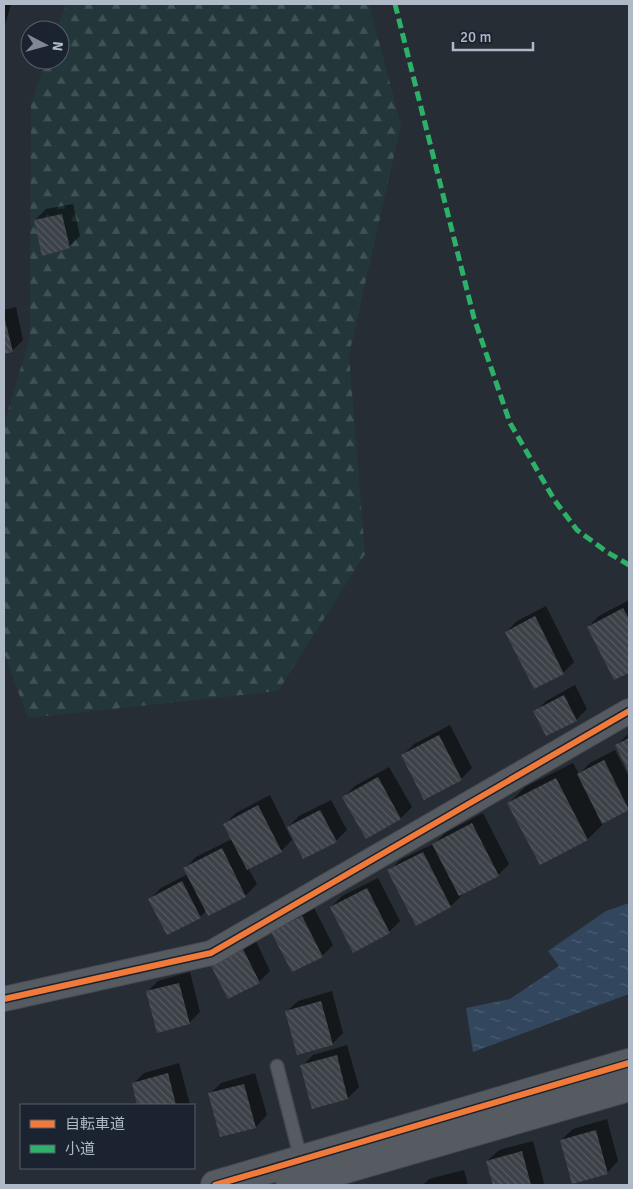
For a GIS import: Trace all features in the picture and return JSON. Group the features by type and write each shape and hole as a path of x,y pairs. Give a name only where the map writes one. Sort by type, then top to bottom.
{"street":[{"path":"4,999 211,953 629,711"},
{"path":"295,1179 629,1063"},
{"path":"215,1185 295,1179 629,1086"}],"lane":[{"path":"277,1066 295,1179"}],"green space":[{"path":"66,4 369,4 401,125 349,355 365,554 278,691 28,718 4,653 4,424 30,337 31,103 43,70 70,70 70,20 60,20"}],"water":[{"path":"629,903 629,994 473,1052 466,1008 510,999 559,966 548,951 606,911"}],"building":[{"path":"62,214 70,248 42,256 34,220"},
{"path":"4,316 13,352 4,354"},
{"path":"623,608 629,619 629,673 614,680 587,627"},
{"path":"535,616 564,674 534,689 505,632"},
{"path":"564,695 577,721 546,736 533,711"},
{"path":"439,735 462,780 424,800 401,755"},
{"path":"629,738 629,773 615,745"},
{"path":"604,760 629,810 602,824 577,774"},
{"path":"378,777 401,819 366,839 342,797"},
{"path":"556,778 588,840 540,865 507,803"},
{"path":"258,805 282,852 247,870 223,824"},
{"path":"320,810 337,842 303,859 287,827"},
{"path":"472,823 499,876 459,896 432,844"},
{"path":"222,848 246,897 208,916 183,868"},
{"path":"423,852 451,907 416,926 387,870"},
{"path":"182,881 201,918 167,935 148,899"},
{"path":"367,888 390,933 353,953 330,907"},
{"path":"302,916 323,957 292,972 271,932"},
{"path":"242,947 260,983 228,999 210,964"},
{"path":"179,983 190,1024 157,1033 146,991"},
{"path":"321,1001 333,1045 297,1055 285,1011"},
{"path":"337,1055 348,1099 312,1109 300,1065"},
{"path":"168,1073 176,1104 137,1104 132,1083"},
{"path":"244,1084 256,1128 220,1137 208,1093"},
{"path":"596,1130 608,1174 572,1184 560,1140"},
{"path":"522,1151 531,1185 493,1185 486,1161"}],"marked path":[{"path":"395,4 474,318 510,423 555,501 577,530 629,565"}],"cycle path":[{"path":"4,999 211,953 629,711"},
{"path":"215,1185 629,1063"}]}
